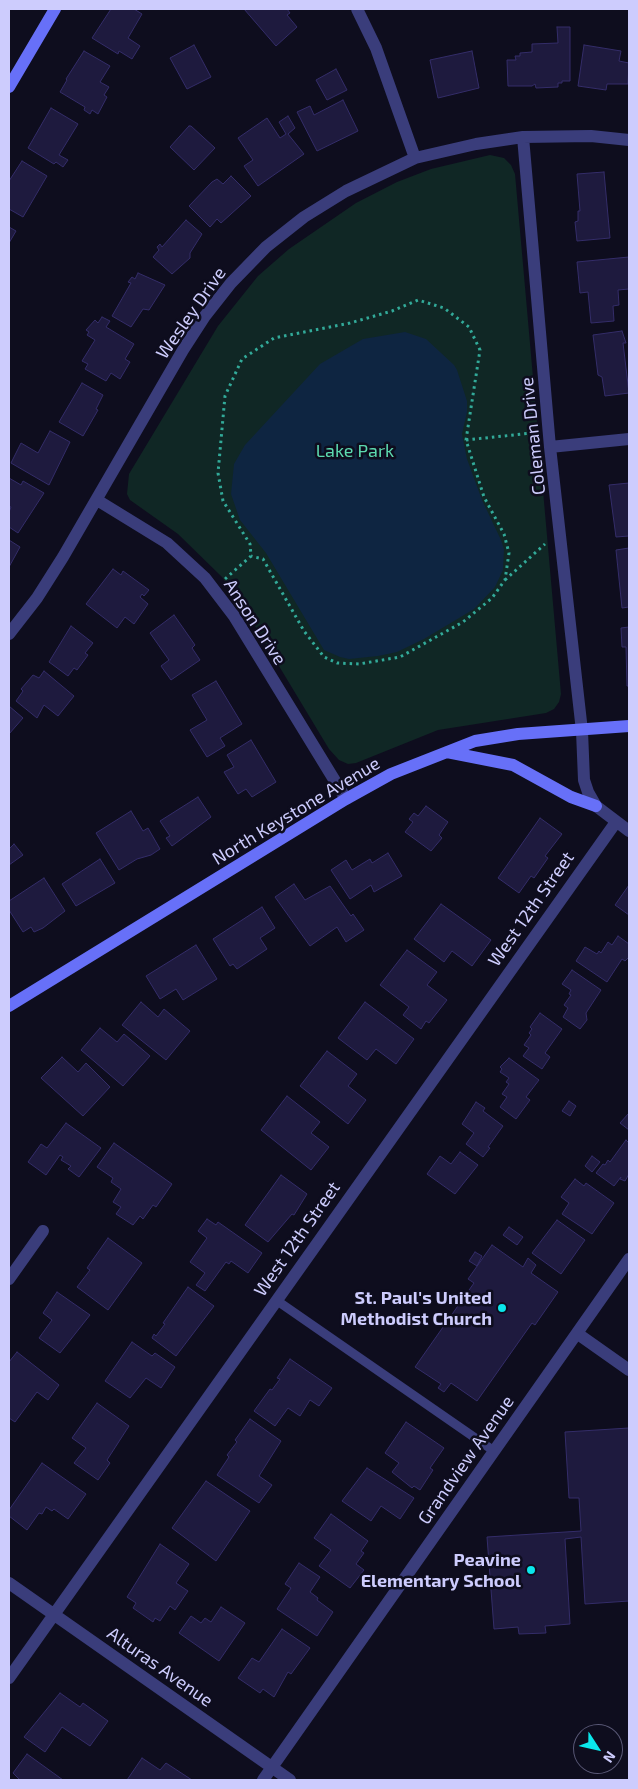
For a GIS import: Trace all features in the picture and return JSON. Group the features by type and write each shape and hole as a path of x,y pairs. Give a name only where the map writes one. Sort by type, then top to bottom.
{"street":[{"path":"9,88 55,9"},
{"path":"357,9 376,48 415,158"},
{"name":"Wesley Drive","path":"9,634 37,598 97,500 183,350 231,283 266,247 304,218 346,191 415,158 476,144 523,137 591,136 629,140"},
{"name":"Coleman Drive","path":"523,137 550,447 582,731 584,780 596,806"},
{"path":"550,447 629,440"},
{"name":"Anson Drive","path":"97,500 167,543 205,578 234,616 346,799"},
{"name":"North Keystone Avenue","path":"9,1006 346,799 391,774 475,741 518,734 582,731 629,726"},
{"path":"447,752 513,765 571,797 596,806 629,831"},
{"name":"West 12th Street","path":"9,1678 616,822"},
{"path":"9,1279 43,1231"},
{"name":"Grandview Avenue","path":"263,1780 629,1259"},
{"path":"578,1334 629,1370"},
{"name":"Alturas Avenue","path":"9,1583 290,1780"}],"lane":[{"path":"276,1300 494,1451"}],"path":[{"path":"251,556 250,544 223,501 218,474 220,433 225,396 242,359 274,338 350,323 418,300 444,308 469,327 480,350 466,440 484,497 504,534 509,553 505,580"},
{"path":"466,440 535,433"},
{"path":"251,556 263,560 304,631 324,656 337,663 359,664 400,657 464,622 492,598 505,580 546,544"},
{"path":"225,579 251,556"}],"green space":[{"name":"Lake Park","path":"490,155 504,158 511,165 515,174 561,694 559,702 554,709 546,713 438,730 356,763 348,764 339,760 329,749 247,613 222,577 178,534 130,500 127,494 129,474 218,326 258,276 289,249 356,203 397,182 431,169"}],"water":[{"path":"405,332 426,339 457,370 467,401 467,412 462,434 467,459 482,500 504,549 503,570 495,587 474,609 424,639 397,652 349,659 324,650 266,553 240,520 231,494 234,464 245,445 320,364 363,339"}],"building":[{"path":"111,9 134,9 142,14 128,38 140,46 132,59 119,51 118,54 92,38"},
{"path":"244,9 287,9 290,13 287,15 297,27 276,46"},
{"path":"557,27 570,27 570,81 558,83 558,87 536,88 535,84 532,86 508,86 507,60 516,60 515,56 520,56 520,53 532,52 532,44 558,43"},
{"path":"194,45 211,77 187,89 170,58"},
{"path":"584,45 621,51 619,61 629,63 628,84 607,84 606,90 578,86"},
{"path":"84,51 110,66 100,82 109,87 104,95 107,97 98,114 92,110 90,114 84,110 85,107 60,92"},
{"path":"472,51 479,88 438,98 430,60"},
{"path":"336,69 347,90 327,100 316,80"},
{"path":"343,100 358,131 317,151 297,112 310,106 314,115"},
{"path":"51,108 78,124 59,155 68,160 63,167 56,162 54,164 28,148"},
{"path":"288,116 295,128 288,134 304,154 258,186 244,166 253,160 238,138 267,118 280,138 286,134 279,122"},
{"path":"189,126 215,148 194,170 170,147"},
{"path":"22,161 47,176 23,217 9,209 9,181"},
{"path":"604,172 610,238 577,241 575,222 578,221 578,211 580,211 577,174"},
{"path":"231,176 251,196 221,223 217,219 210,227 189,206 212,182 217,179 223,184"},
{"path":"186,220 202,234 190,253 190,258 172,274 153,257 159,250 157,247 160,244 162,247"},
{"path":"9,227 16,231 9,243"},
{"path":"629,257 629,289 618,290 619,305 613,306 614,321 591,323 588,292 580,293 577,262"},
{"path":"138,273 165,285 149,310 143,309 131,327 112,316 131,283 128,282 132,277 135,279"},
{"path":"102,317 110,321 106,327 134,344 125,359 130,362 120,379 111,373 106,381 85,369 88,364 82,361 95,340 87,335 89,332 86,330 95,320 98,323"},
{"path":"622,331 626,343 623,343 629,393 605,396 602,377 598,375 593,335"},
{"path":"82,383 103,395 96,409 98,410 83,436 59,422"},
{"path":"50,431 70,442 49,485 11,463 21,443 38,453"},
{"path":"9,478 21,485 23,481 44,493 18,533 9,527 11,507 9,506"},
{"path":"629,483 629,536 616,537 609,485"},
{"path":"9,540 20,547 9,567"},
{"path":"629,548 629,607 622,608 616,550"},
{"path":"113,569 121,575 123,571 149,590 144,596 142,594 140,597 148,604 134,624 125,617 117,628 86,604"},
{"path":"174,615 195,645 192,648 200,660 171,680 161,666 169,660 150,633"},
{"path":"71,626 93,643 85,653 88,655 77,670 74,668 68,676 49,662"},
{"path":"629,627 629,686 627,686 626,647 622,647 621,628"},
{"path":"44,671 74,696 58,716 44,705 37,718 16,701 23,691 21,689 33,675 39,678"},
{"path":"216,681 242,724 220,738 225,746 207,757 190,730 207,720 192,695"},
{"path":"9,706 23,718 9,734"},
{"path":"251,740 276,782 252,797 246,789 238,794 224,772 234,767 227,755"},
{"path":"198,797 211,817 172,846 166,838 170,836 160,821"},
{"path":"426,806 448,822 439,835 442,838 431,851 405,832 413,822 409,819 414,813 418,816"},
{"path":"131,811 143,831 148,828 160,849 151,855 137,859 119,870 96,833"},
{"path":"540,818 562,834 545,856 548,858 534,878 531,876 519,893 498,878"},
{"path":"14,844 23,855 9,865 9,849"},
{"path":"388,853 402,876 374,892 371,885 350,899 331,870 346,860 352,870 370,859 372,863"},
{"path":"100,859 115,883 76,906 62,884"},
{"path":"44,878 65,911 43,928 34,932 31,927 23,932 9,910 9,901"},
{"path":"294,884 305,900 330,886 351,916 353,914 364,930 346,942 337,927 310,946 275,897"},
{"path":"629,885 629,915 615,905"},
{"path":"441,904 491,940 472,966 452,951 444,962 414,939"},
{"path":"262,907 275,928 260,938 267,949 237,969 233,964 230,966 213,939"},
{"path":"618,936 629,944 629,957 625,961 622,959 607,982 576,961 585,947 597,954 599,951 601,953 608,942 612,945"},
{"path":"196,945 217,979 183,1000 176,989 160,999 146,976"},
{"path":"407,950 437,972 427,985 447,1000 429,1023 426,1021 421,1029 403,1015 409,1007 380,985"},
{"path":"572,970 601,990 586,1013 587,1020 580,1029 563,1017 568,1008 564,1005 571,995 569,994 571,990 562,984"},
{"path":"141,1002 158,1017 164,1009 190,1031 166,1060 122,1025"},
{"path":"365,1002 414,1039 396,1064 376,1049 367,1060 338,1038"},
{"path":"540,1013 562,1029 545,1053 550,1057 542,1069 523,1056 529,1048 524,1045 531,1035 529,1033 532,1029 530,1027"},
{"path":"100,1028 117,1042 124,1034 150,1056 123,1086 81,1050"},
{"path":"327,1051 357,1074 348,1086 366,1100 348,1124 300,1086"},
{"path":"62,1057 78,1072 86,1063 110,1087 83,1116 41,1078"},
{"path":"509,1058 539,1080 526,1097 530,1100 516,1119 500,1107 507,1097 502,1094 509,1084 506,1082 509,1078 500,1072 502,1069 500,1067"},
{"path":"287,1096 320,1122 311,1133 329,1147 311,1170 261,1130"},
{"path":"569,1101 576,1106 570,1116 562,1111"},
{"path":"476,1102 485,1108 483,1111 503,1126 483,1157 466,1144 474,1133 462,1124"},
{"path":"629,1113 629,1130 620,1123"},
{"path":"66,1123 101,1148 79,1177 68,1169 71,1166 61,1160 63,1157 60,1155 46,1175 28,1162 41,1144 47,1148"},
{"path":"626,1140 629,1143 629,1174 625,1181 620,1179 621,1177 614,1186 596,1173 608,1160 610,1162"},
{"path":"114,1143 172,1184 156,1207 153,1205 143,1219 140,1216 133,1225 116,1214 121,1207 113,1202 121,1189 111,1182 113,1178 97,1167"},
{"path":"460,1152 478,1165 455,1194 427,1174 440,1156 451,1164"},
{"path":"592,1156 600,1162 592,1172 585,1166"},
{"path":"281,1175 307,1194 294,1215 292,1214 268,1242 245,1225"},
{"path":"575,1179 584,1186 586,1183 614,1203 592,1234 562,1214 569,1203 561,1197"},
{"path":"207,1219 216,1225 218,1222 262,1253 248,1273 231,1261 229,1264 226,1262 205,1291 196,1285 205,1273 190,1262 207,1238 198,1231"},
{"path":"557,1220 585,1240 561,1274 532,1253"},
{"path":"509,1227 523,1237 517,1245 503,1235"},
{"path":"108,1238 142,1263 108,1310 77,1287 90,1270 87,1268"},
{"name":"St. Paul's United Methodist Church","path":"492,1245 523,1267 528,1258 536,1265 531,1273 558,1292 535,1325 532,1323 477,1401 451,1383 444,1392 438,1388 441,1384 415,1367 474,1283 468,1279"},
{"path":"475,1252 482,1256 477,1266 469,1261"},
{"path":"188,1287 214,1306 176,1356 152,1338 154,1334 156,1336 165,1324 163,1323"},
{"path":"57,1292 90,1315 60,1353 39,1338 52,1320 43,1313"},
{"path":"132,1342 152,1356 155,1353 175,1367 161,1388 146,1378 130,1398 105,1381"},
{"path":"17,1352 59,1385 48,1400 37,1392 15,1422 9,1418 9,1362"},
{"path":"290,1359 332,1388 319,1406 310,1400 300,1416 288,1408 275,1426 254,1411 280,1379 277,1378"},
{"path":"97,1403 129,1426 107,1460 110,1463 98,1480 74,1463 86,1448 72,1438"},
{"path":"250,1419 281,1441 259,1476 272,1485 259,1503 217,1475 229,1457 227,1455 237,1442 235,1440"},
{"path":"406,1422 444,1448 430,1468 433,1470 420,1490 414,1486 412,1488 392,1472 399,1463 385,1453"},
{"path":"629,1428 629,1601 585,1604 581,1537 565,1539 570,1624 545,1626 546,1633 519,1634 518,1627 494,1629 487,1537 581,1531 579,1498 569,1498 565,1432"},
{"path":"42,1463 86,1494 68,1519 54,1509 52,1511 46,1507 42,1514 39,1513 27,1530 9,1516 9,1510"},
{"path":"367,1468 414,1498 400,1519 381,1506 371,1521 342,1501"},
{"path":"206,1481 250,1511 216,1561 172,1528"},
{"path":"331,1514 368,1541 361,1551 364,1553 356,1564 364,1570 350,1588 319,1566 331,1550 314,1538"},
{"path":"160,1544 189,1564 176,1583 188,1591 175,1610 170,1606 160,1621 155,1618 153,1622 133,1608 136,1603 127,1597"},
{"path":"299,1563 320,1577 310,1592 333,1612 317,1636 277,1609 291,1588 285,1584"},
{"path":"221,1607 245,1623 219,1661 179,1633 191,1616 201,1623 205,1618 211,1622"},
{"path":"282,1629 310,1648 291,1674 288,1672 274,1697 263,1689 260,1693 238,1678 252,1658 259,1662"},
{"path":"60,1693 80,1707 83,1703 108,1721 90,1746 62,1727 45,1752 24,1737"},
{"path":"27,1754 63,1780 20,1780 13,1773"},
{"path":"142,1758 160,1770 166,1763 192,1780 127,1780"}],"place":[{"name":"St. Paul's United Methodist Church","path":"502,1308"},
{"name":"Peavine Elementary School","path":"531,1570"}]}
